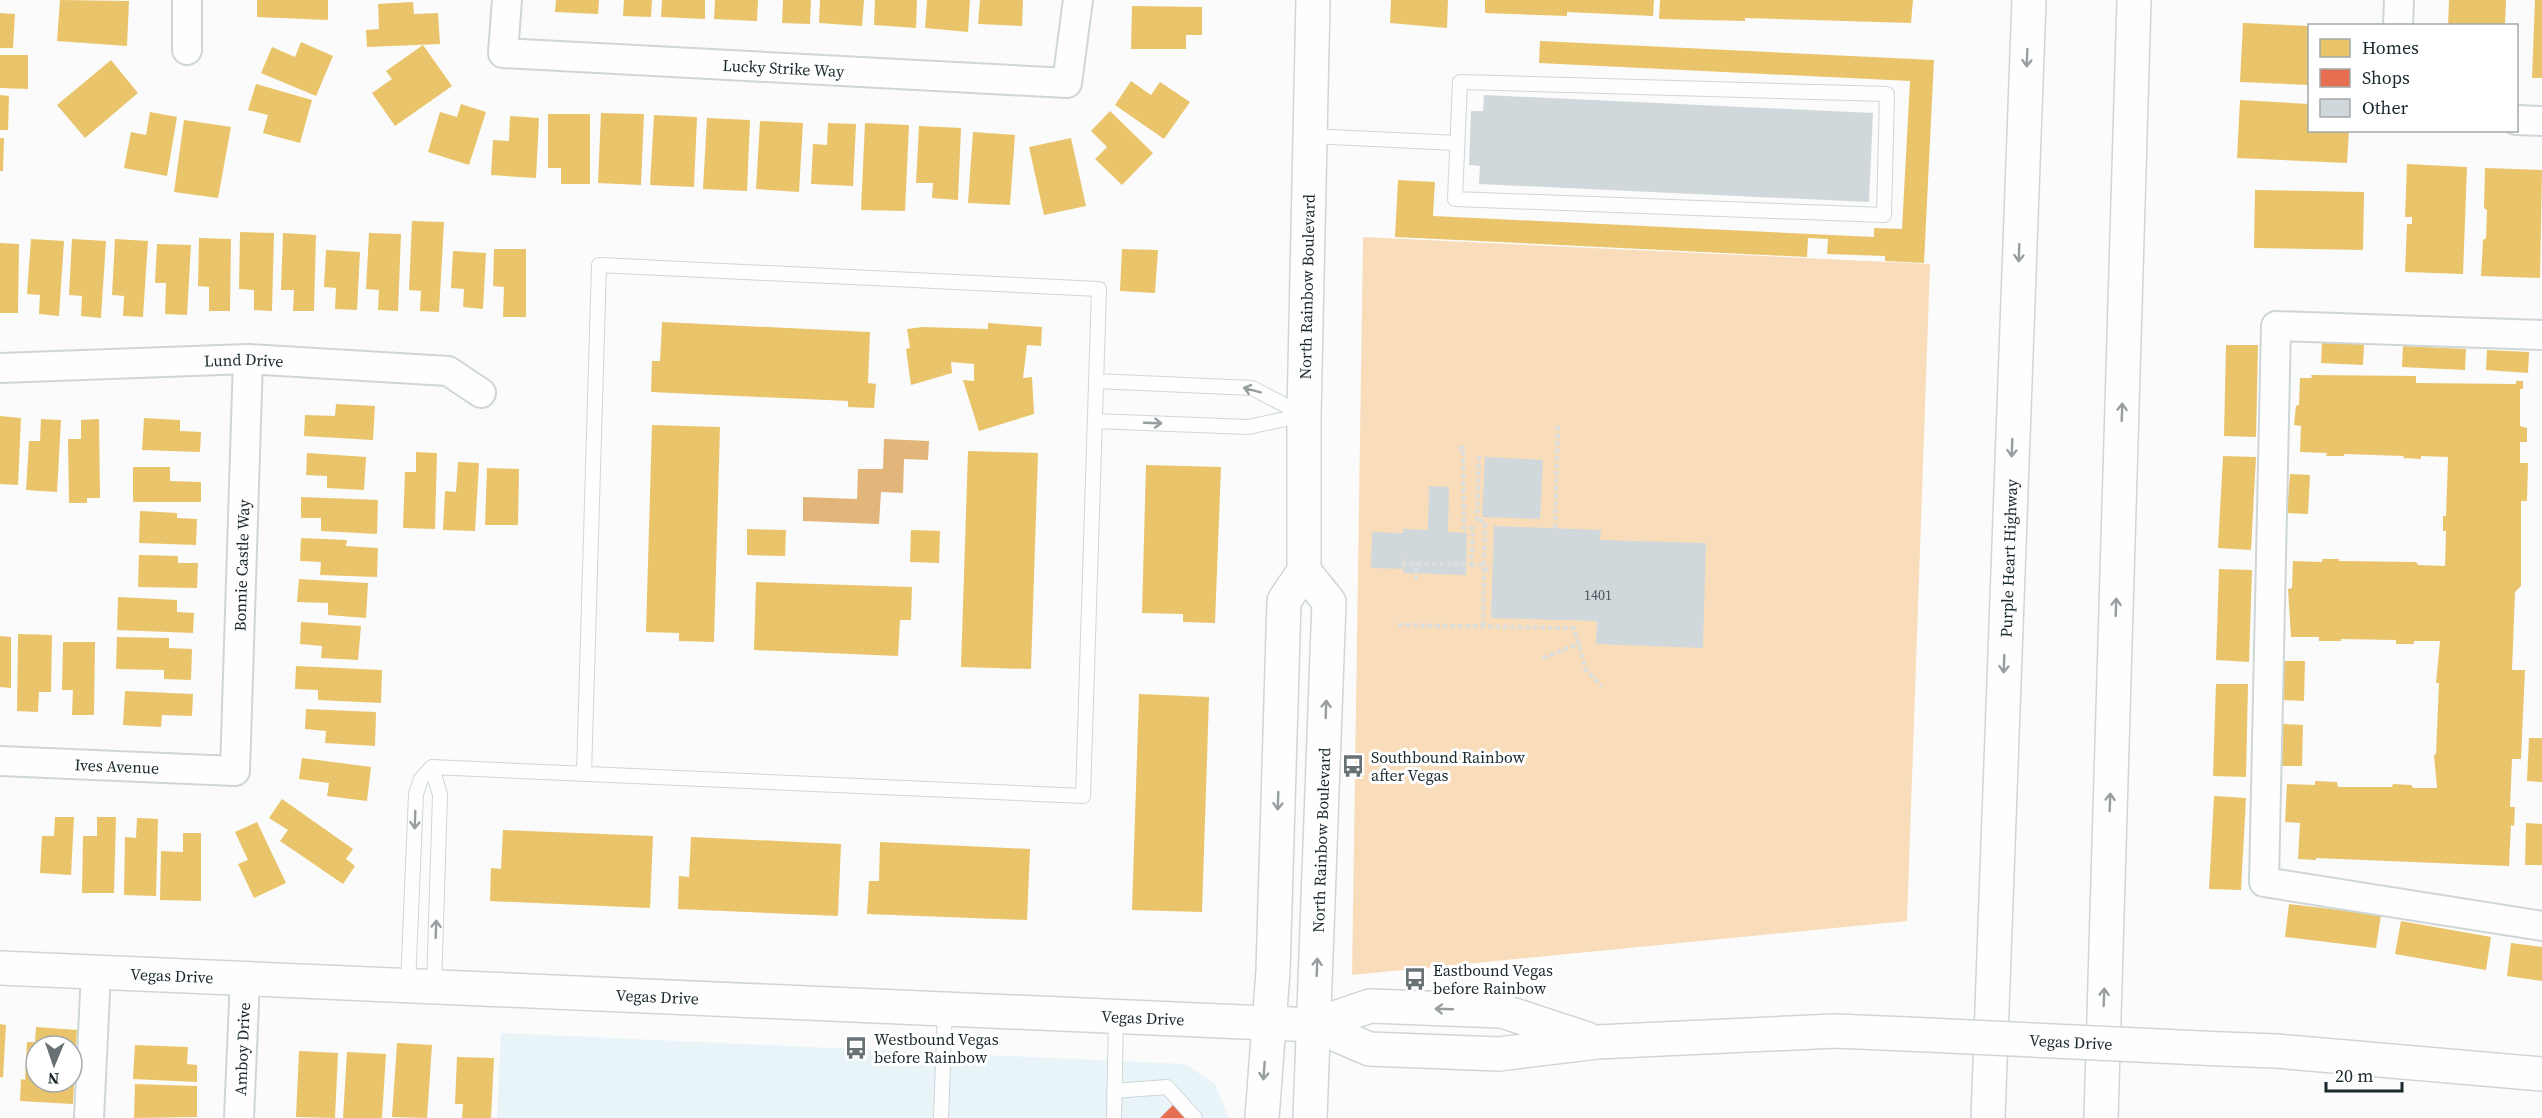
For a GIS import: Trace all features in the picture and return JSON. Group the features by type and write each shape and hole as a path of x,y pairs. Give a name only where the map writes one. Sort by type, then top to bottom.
{"main road":[{"name":"North Rainbow Boulevard","path":"1310,1118 1329,602 1304,571 1304,415 1313,0"},
{"name":"Purple Heart Highway","path":"1988,1118 2029,0"},
{"path":"2101,1118 2134,0"},
{"path":"1262,1118 1273,972 1284,601 1304,571"},
{"name":"Vegas Drive","path":"0,968 1314,1025 1369,1049 1499,1054 1598,1042 1835,1031 2276,1051 2542,1074"},
{"name":"Vegas Drive","path":"1314,1025 1370,1006 1502,1011 1598,1042"}],"street":[{"path":"187,0 187,50"},
{"name":"Lucky Strike Way","path":"507,0 503,54 1067,83 1078,0"},
{"path":"2398,24 2399,0"},
{"path":"2518,120 2542,121"},
{"path":"2542,335 2276,326 2264,882 2542,926"},
{"name":"Lund Drive","path":"0,368 248,359 448,371 481,393"},
{"name":"Bonnie Castle Way","path":"235,771 248,359"},
{"name":"Ives Avenue","path":"0,761 235,771"},
{"path":"89,1118 96,972"},
{"name":"Amboy Drive","path":"239,1118 245,979"}],"lane":[{"path":"1460,82 1887,94 1884,215 1455,199 1457,143 1460,82"},
{"path":"1310,136 1457,143"},
{"path":"432,767 584,774 1083,796 1099,289 599,265 584,774"},
{"path":"1096,381 1252,388 1304,415"},
{"path":"1095,421 1248,427 1304,415"},
{"path":"421,987 414,852 416,794 421,779 432,767"},
{"path":"421,987 438,853 440,795 432,767"},
{"path":"414,852 438,853"},
{"path":"940,1118 945,1009"},
{"path":"1114,1118 1116,1017"},
{"path":"1114,1091 1167,1087 1195,1118"}],"path":[{"path":"1555,528 1558,424"},
{"path":"1457,448 1463,448 1464,528 1484,529"},
{"path":"1479,456 1477,521 1485,521 1488,569 1483,626"},
{"path":"1471,565 1473,528"},
{"path":"1402,563 1471,565 1488,569"},
{"path":"1416,563 1416,580"},
{"path":"1398,625 1574,628 1586,670 1602,686"},
{"path":"1543,658 1580,643"}],"shaded area":[{"path":"1363,237 1930,264 1907,921 1352,975"},
{"path":"884,439 929,441 928,460 904,459 903,493 881,492 879,524 803,521 803,497 857,499 858,469 883,469"},
{"path":"501,1033 1185,1064 1215,1084 1229,1118 497,1118"}],"building: Homes":[{"path":"60,0 129,1 127,46 57,41"},
{"path":"257,0 328,0 328,20 257,17"},
{"path":"556,0 599,0 598,14 555,12"},
{"path":"624,0 652,0 651,17 623,16"},
{"path":"662,0 705,0 705,19 661,17"},
{"path":"715,0 758,0 757,21 714,19"},
{"path":"783,0 811,0 810,24 782,23"},
{"path":"820,0 864,0 862,26 819,23"},
{"path":"875,0 917,0 916,28 874,25"},
{"path":"927,0 970,0 968,32 925,28"},
{"path":"980,0 1023,0 1022,26 978,24"},
{"path":"1391,0 1448,0 1447,28 1390,23"},
{"path":"1485,0 1654,0 1653,16 1567,12 1567,16 1485,13"},
{"path":"1660,0 1913,0 1911,23 1745,18 1745,21 1659,19"},
{"path":"2449,0 2506,0 2505,24 2448,24"},
{"path":"2535,0 2542,0 2542,78 2532,78"},
{"path":"413,2 414,14 438,13 440,44 367,47 366,30 379,29 378,4"},
{"path":"1132,6 1202,7 1202,35 1186,35 1186,49 1131,49"},
{"path":"0,13 15,14 13,48 0,48"},
{"path":"2243,23 2308,26 2308,85 2240,82"},
{"path":"1540,41 1934,60 1924,263 1885,261 1885,256 1827,254 1828,239 1808,238 1807,257 1395,237 1398,180 1435,182 1433,216 1874,237 1874,228 1902,229 1910,81 1539,63"},
{"path":"301,42 333,56 316,96 261,73 272,47 295,57"},
{"path":"423,45 452,86 395,126 372,93 392,79 386,71"},
{"path":"0,55 28,55 28,89 0,88"},
{"path":"111,60 138,93 85,138 57,105"},
{"path":"1131,81 1151,95 1160,82 1190,102 1164,139 1115,105"},
{"path":"256,84 312,100 300,143 263,133 268,115 248,110"},
{"path":"0,95 9,96 8,130 0,130"},
{"path":"2240,100 2308,104 2308,132 2349,132 2347,163 2237,158"},
{"path":"461,104 486,112 469,165 428,152 440,112 457,117"},
{"path":"1110,111 1153,153 1122,185 1095,159 1107,147 1091,131"},
{"path":"150,112 177,117 167,176 124,168 131,132 146,135"},
{"path":"601,113 644,114 641,185 598,183"},
{"path":"548,114 590,114 590,184 561,184 561,168 548,168"},
{"path":"654,115 697,117 694,187 650,185"},
{"path":"510,116 539,118 536,178 491,175 493,140 509,141"},
{"path":"707,118 750,120 747,191 703,189"},
{"path":"184,120 231,127 218,198 174,192"},
{"path":"760,121 803,123 799,192 756,189"},
{"path":"828,123 856,124 853,186 811,184 813,144 827,145"},
{"path":"865,123 909,125 905,211 861,210"},
{"path":"919,126 961,128 958,200 932,198 933,183 916,183"},
{"path":"973,132 1015,135 1010,205 968,203"},
{"path":"0,138 4,138 3,171 0,171"},
{"path":"1071,138 1086,206 1044,215 1029,147"},
{"path":"2407,164 2467,167 2463,274 2405,272 2407,224 2412,224 2412,217 2405,217"},
{"path":"2485,168 2542,170 2540,278 2481,276 2483,240 2486,238"},
{"path":"2255,190 2364,192 2363,250 2254,248"},
{"path":"412,221 444,222 439,312 420,311 421,291 409,290"},
{"path":"240,232 274,233 272,311 254,310 254,290 239,289"},
{"path":"283,233 316,235 314,311 293,311 294,290 281,290"},
{"path":"369,233 401,234 398,311 378,310 379,290 366,289"},
{"path":"199,238 231,239 230,311 209,311 209,287 198,286"},
{"path":"31,239 64,241 59,316 39,314 40,295 27,294"},
{"path":"72,239 106,241 101,318 81,316 82,296 69,295"},
{"path":"115,239 148,241 143,317 123,316 124,296 112,295"},
{"path":"0,243 19,244 18,313 0,313"},
{"path":"157,244 191,245 187,315 165,314 166,283 155,283"},
{"path":"494,249 526,249 526,317 503,317 504,287 493,286"},
{"path":"1122,249 1158,250 1155,293 1120,291"},
{"path":"326,250 360,252 357,310 335,309 336,288 324,287"},
{"path":"453,251 486,253 483,309 463,307 464,289 451,288"},
{"path":"662,322 870,332 868,383 876,384 874,408 848,407 848,401 651,392 652,361 660,361"},
{"path":"988,323 1042,327 1041,346 1027,345 1023,378 1032,377 1034,414 979,431 963,380 974,381 974,364 951,362 952,373 911,385 906,349 910,348 907,329 923,327 988,329"},
{"path":"2322,342 2364,344 2363,365 2321,363"},
{"path":"2226,345 2258,345 2256,437 2224,436"},
{"path":"2403,346 2466,349 2465,370 2402,367"},
{"path":"2487,350 2529,352 2528,373 2486,370"},
{"path":"2311,375 2416,376 2416,383 2516,384 2516,381 2523,381 2523,389 2520,389 2520,426 2527,428 2527,442 2520,442 2520,463 2528,463 2527,501 2521,501 2521,586 2515,592 2512,670 2525,670 2521,759 2512,759 2510,807 2515,807 2514,826 2511,825 2509,866 2298,859 2300,823 2285,822 2287,784 2315,785 2315,781 2337,782 2338,787 2392,787 2393,784 2411,785 2413,788 2437,788 2434,755 2436,754 2439,683 2436,683 2440,641 2396,644 2396,640 2319,641 2319,637 2291,637 2288,589 2292,588 2293,561 2322,562 2322,559 2339,559 2339,561 2416,562 2418,565 2445,566 2446,531 2443,531 2443,516 2446,516 2448,457 2421,456 2421,459 2403,458 2404,456 2344,454 2344,456 2326,456 2327,453 2300,452 2301,426 2294,425 2296,406 2299,405 2300,378 2312,378"},
{"path":"336,404 375,406 373,440 304,436 305,415 335,416"},
{"path":"0,416 21,418 18,485 0,484"},
{"path":"144,418 180,420 180,431 201,432 200,452 142,450"},
{"path":"41,419 61,420 57,492 26,490 29,441 40,441"},
{"path":"99,419 100,498 87,498 87,503 69,503 68,439 81,439 81,420"},
{"path":"652,425 720,427 714,642 679,641 679,633 646,632"},
{"path":"968,451 1038,453 1031,669 961,667"},
{"path":"416,452 437,453 435,529 403,528 405,472 416,472"},
{"path":"307,453 366,457 364,490 327,488 327,476 306,475"},
{"path":"2223,456 2256,457 2251,550 2218,548"},
{"path":"458,462 479,463 475,531 443,530 445,491 456,492"},
{"path":"1146,465 1221,467 1215,623 1183,622 1183,614 1142,613"},
{"path":"133,467 170,467 170,481 201,482 201,502 133,502"},
{"path":"487,468 519,469 518,525 485,525"},
{"path":"2290,474 2310,475 2308,514 2287,513"},
{"path":"301,497 378,500 377,534 321,531 321,518 301,518"},
{"path":"140,511 177,513 177,518 197,519 196,545 139,543"},
{"path":"747,529 786,530 785,556 747,555"},
{"path":"911,530 940,531 939,563 910,562"},
{"path":"301,538 347,540 346,546 378,548 377,577 320,575 321,562 300,561"},
{"path":"139,555 178,556 178,563 198,563 197,588 138,587"},
{"path":"2219,569 2252,570 2249,662 2216,660"},
{"path":"299,579 368,583 366,618 328,615 328,603 297,602"},
{"path":"756,582 912,587 911,620 900,620 898,656 754,650"},
{"path":"118,597 177,600 177,612 194,613 193,633 117,630"},
{"path":"301,622 361,626 358,660 321,658 322,646 300,644"},
{"path":"18,634 52,635 51,692 39,692 38,712 17,711"},
{"path":"0,636 11,637 11,688 0,687"},
{"path":"117,637 169,638 169,648 192,649 191,680 164,679 164,670 116,669"},
{"path":"63,642 95,642 94,715 72,715 73,690 62,690"},
{"path":"2284,661 2305,661 2304,701 2283,700"},
{"path":"296,666 382,670 381,703 318,700 318,690 295,689"},
{"path":"2216,684 2248,684 2246,777 2213,776"},
{"path":"125,691 193,694 192,716 162,715 161,727 123,725"},
{"path":"1139,694 1209,697 1202,912 1132,910"},
{"path":"306,709 376,712 375,746 325,743 326,731 305,729"},
{"path":"2283,724 2303,725 2302,766 2282,766"},
{"path":"2529,738 2542,738 2542,782 2527,781"},
{"path":"302,758 371,767 367,801 327,796 329,783 299,779"},
{"path":"2214,796 2246,798 2241,890 2209,889"},
{"path":"282,799 353,849 346,859 355,866 343,884 280,841 288,830 269,818"},
{"path":"55,817 74,817 71,875 40,873 42,836 54,836"},
{"path":"97,817 116,817 114,893 82,893 83,836 97,836"},
{"path":"137,818 158,819 156,896 124,895 125,837 136,838"},
{"path":"257,822 286,883 254,898 238,864 248,860 235,832"},
{"path":"2526,823 2542,824 2542,865 2525,865"},
{"path":"503,830 653,836 650,908 490,901 491,868 501,869"},
{"path":"183,833 201,833 201,901 160,900 161,851 183,852"},
{"path":"691,837 841,844 838,916 678,909 679,876 689,877"},
{"path":"880,842 1030,849 1027,920 867,914 869,881 879,881"},
{"path":"2289,904 2381,915 2376,948 2285,937"},
{"path":"2401,921 2491,937 2486,970 2395,954"},
{"path":"2511,943 2542,947 2542,981 2507,976"},
{"path":"0,1024 6,1025 3,1078 0,1077"},
{"path":"36,1027 77,1030 77,1034 36,1034"},
{"path":"397,1043 432,1045 427,1118 392,1117"},
{"path":"135,1045 188,1047 187,1064 197,1065 197,1082 133,1079"},
{"path":"299,1051 338,1053 335,1118 296,1117"},
{"path":"347,1052 386,1054 382,1118 343,1118"},
{"path":"457,1057 494,1058 491,1118 462,1118 463,1104 455,1104"},
{"path":"21,1079 24,1080 24,1094 74,1094 73,1104 20,1101"},
{"path":"135,1084 197,1086 197,1117 134,1118"}],"building: Shops":[{"path":"1175,1103 1189,1118 1160,1118"}],"building: Other":[{"path":"1484,95 1873,113 1869,202 1479,184 1480,166 1469,165 1471,111 1483,111"},
{"path":"1485,457 1543,460 1540,519 1482,517"},
{"path":"1429,486 1449,487 1448,532 1467,533 1466,575 1403,573 1404,552 1402,569 1371,568 1372,532 1403,533 1403,529 1428,530"},
{"path":"1494,526 1601,530 1600,540 1706,543 1703,648 1596,644 1597,621 1491,618"}],"place":[{"name":"Southbound Rainbow after Vegas","path":"1353,766"},
{"name":"Eastbound Vegas before Rainbow","path":"1415,979"},
{"name":"Westbound Vegas before Rainbow","path":"856,1048"}]}
